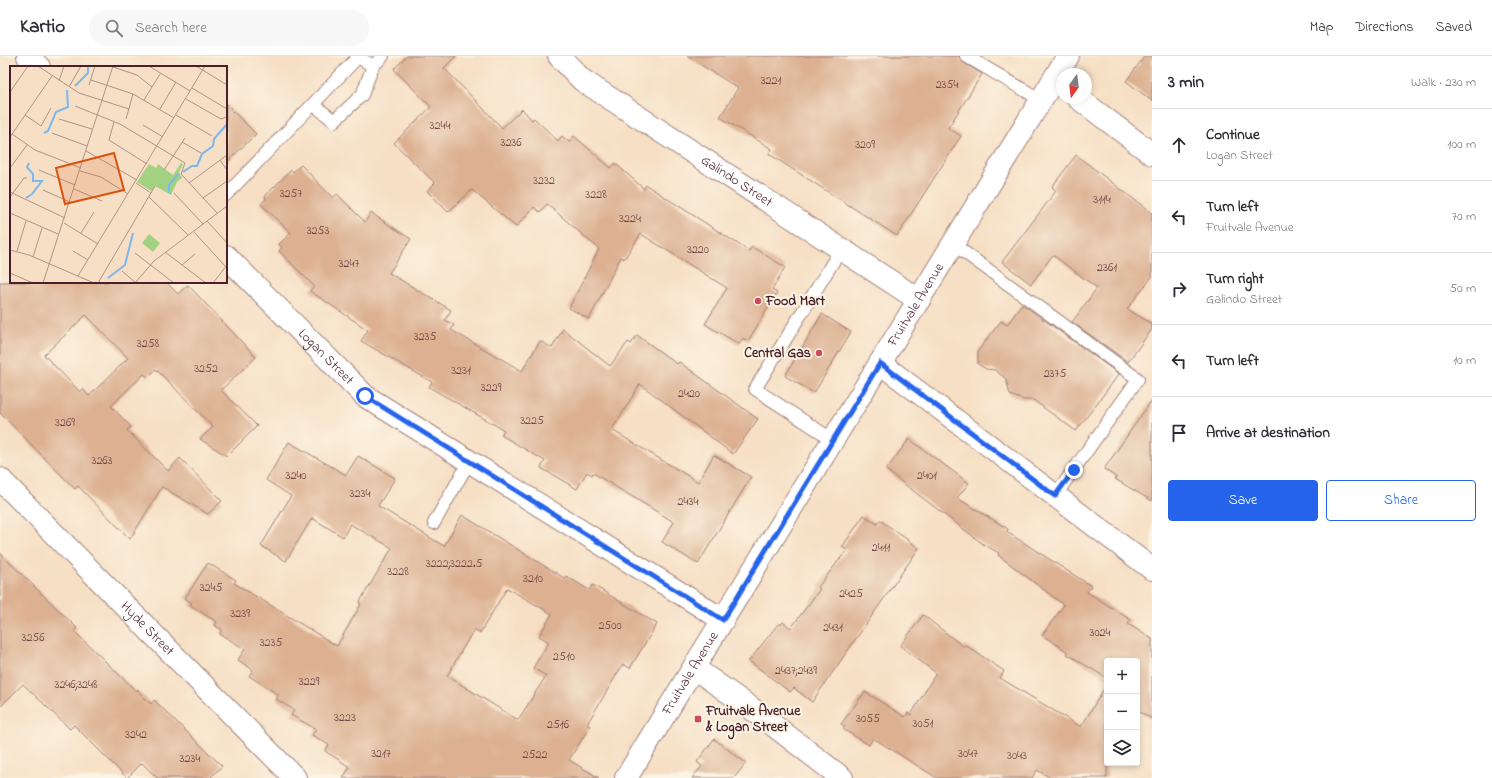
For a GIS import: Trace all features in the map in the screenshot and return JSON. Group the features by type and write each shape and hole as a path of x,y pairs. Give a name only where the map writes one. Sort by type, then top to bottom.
{"street":[{"path":"28,56 38,66"},
{"name":"Galindo Street","path":"559,56 582,80 919,300"},
{"name":"Fruitvale Avenue","path":"1064,68 1068,56"},
{"name":"Fruitvale Avenue","path":"626,778 1041,100 1056,85"},
{"path":"1086,104 1152,154"},
{"name":"Logan Street","path":"227,257 365,396 723,620"},
{"path":"880,363 1152,569"},
{"name":"Hyde Street","path":"0,479 295,778"},
{"path":"694,668 751,708 842,778"}],"lane":[{"path":"313,104 334,121 362,95 373,66 383,56"},
{"path":"966,56 1041,100"},
{"path":"227,194 358,57 373,66"},
{"path":"953,244 1138,379 1055,496"},
{"path":"833,440 755,389 842,249"},
{"path":"434,523 469,462"}],"building":[{"path":"407,56 456,56 444,68 502,128 522,109 532,120 534,118 558,141 562,136 569,142 574,136 611,168 615,163 644,189 646,185 749,251 752,247 785,267 772,290 777,293 748,341 743,338 739,344 705,324 727,288 641,234 624,259 621,257 589,319 569,308 599,249 547,204 540,212 534,207 516,227 472,190 448,212 427,191 435,183 394,143 431,107 394,69"},
{"path":"687,56 959,56 962,62 982,74 948,128 961,136 897,236 769,154 772,149 720,117 738,88"},
{"path":"1145,56 1152,56 1152,101 1126,81"},
{"path":"227,105 256,134 227,162"},
{"path":"1076,155 1152,213 1152,277 1127,309 1152,324 1152,329 1128,362 1072,322 1097,288 1053,255 1031,284 1002,262 1056,191 1052,187"},
{"path":"301,165 333,198 337,194 365,222 371,213 411,239 389,273 451,310 445,320 454,325 451,330 522,371 540,341 552,348 563,329 610,366 628,342 631,344 637,335 677,364 679,362 758,419 733,454 640,384 612,430 698,482 714,455 751,477 698,564 662,542 674,522 593,473 592,475 587,472 577,489 541,468 545,461 501,435 504,430 429,387 432,382 361,341 368,330 310,291 314,286 279,251 282,247 279,244 291,233 261,204 266,199 265,196 291,170 293,172"},
{"path":"0,282 167,283 178,294 188,285 256,357 221,390 257,426 227,456 200,439 213,427 156,369 148,377 144,374 111,406 131,427 127,430 168,471 180,458 222,501 208,514 162,487 130,539 78,486 75,489 0,413","holes":["86,315 128,358 89,396 83,389 80,392 44,355"]},
{"path":"1022,304 1119,374 1076,431 1033,400 1024,400 1010,395 1006,379 995,370 986,369 978,364 978,351 1001,321 1007,325"},
{"path":"822,314 851,332 814,393 785,376"},
{"path":"1152,400 1152,501 1115,479 1117,478 1104,469"},
{"path":"909,439 969,483 957,498 1008,529 1007,532 1091,586 1087,592 1131,620 1128,624 1152,639 1152,719 1140,712 1140,658 1104,658 1104,676 1067,654 1068,652 1042,635 1064,605 998,555 999,553 983,544 886,470"},
{"path":"289,442 346,475 358,456 395,478 378,506 444,546 462,515 564,578 566,576 589,590 593,585 657,624 630,668 623,664 587,724 590,726 569,760 599,778 343,778 350,767 325,751 329,745 312,735 316,729 291,715 294,710 276,699 279,695 249,676 253,670 238,660 245,649 220,634 222,630 215,625 217,622 190,605 192,603 185,598 208,563 236,580 234,583 337,646 361,604 359,603 392,548 350,524 343,537 312,518 286,561 261,546 291,496 266,480","holes":["507,588 552,614 539,636 549,642 533,668 546,676 518,720 447,676 474,629 480,633"]},
{"path":"864,515 877,524 880,520 919,548 812,702 794,688 790,692 749,661 779,623 781,625 783,622 791,628 820,589 818,587 847,550 842,547"},
{"path":"0,553 77,628 74,631 136,691 137,690 151,704 154,700 222,766 210,778 157,778 142,763 127,778 74,725 70,729 23,684 0,707"},
{"path":"923,615 964,647 965,645 1004,671 1000,678 1081,727 1104,689 1104,766 1107,766 1107,778 1051,778 1037,770 1032,778 937,778 873,738 869,745 843,729 845,727 841,724 865,692 905,717 908,713 911,715 936,673 900,646"},
{"path":"714,739 746,763 734,778 692,778 702,766 697,762"}],"place":[{"name":"Food Mart","path":"758,301"},
{"name":"Central Gas","path":"819,353"},
{"name":"Fruitvale Avenue & Logan Street","path":"698,719"}],"route":[{"path":"365,396 723,620 880,363 1055,496 1074,470"}]}
